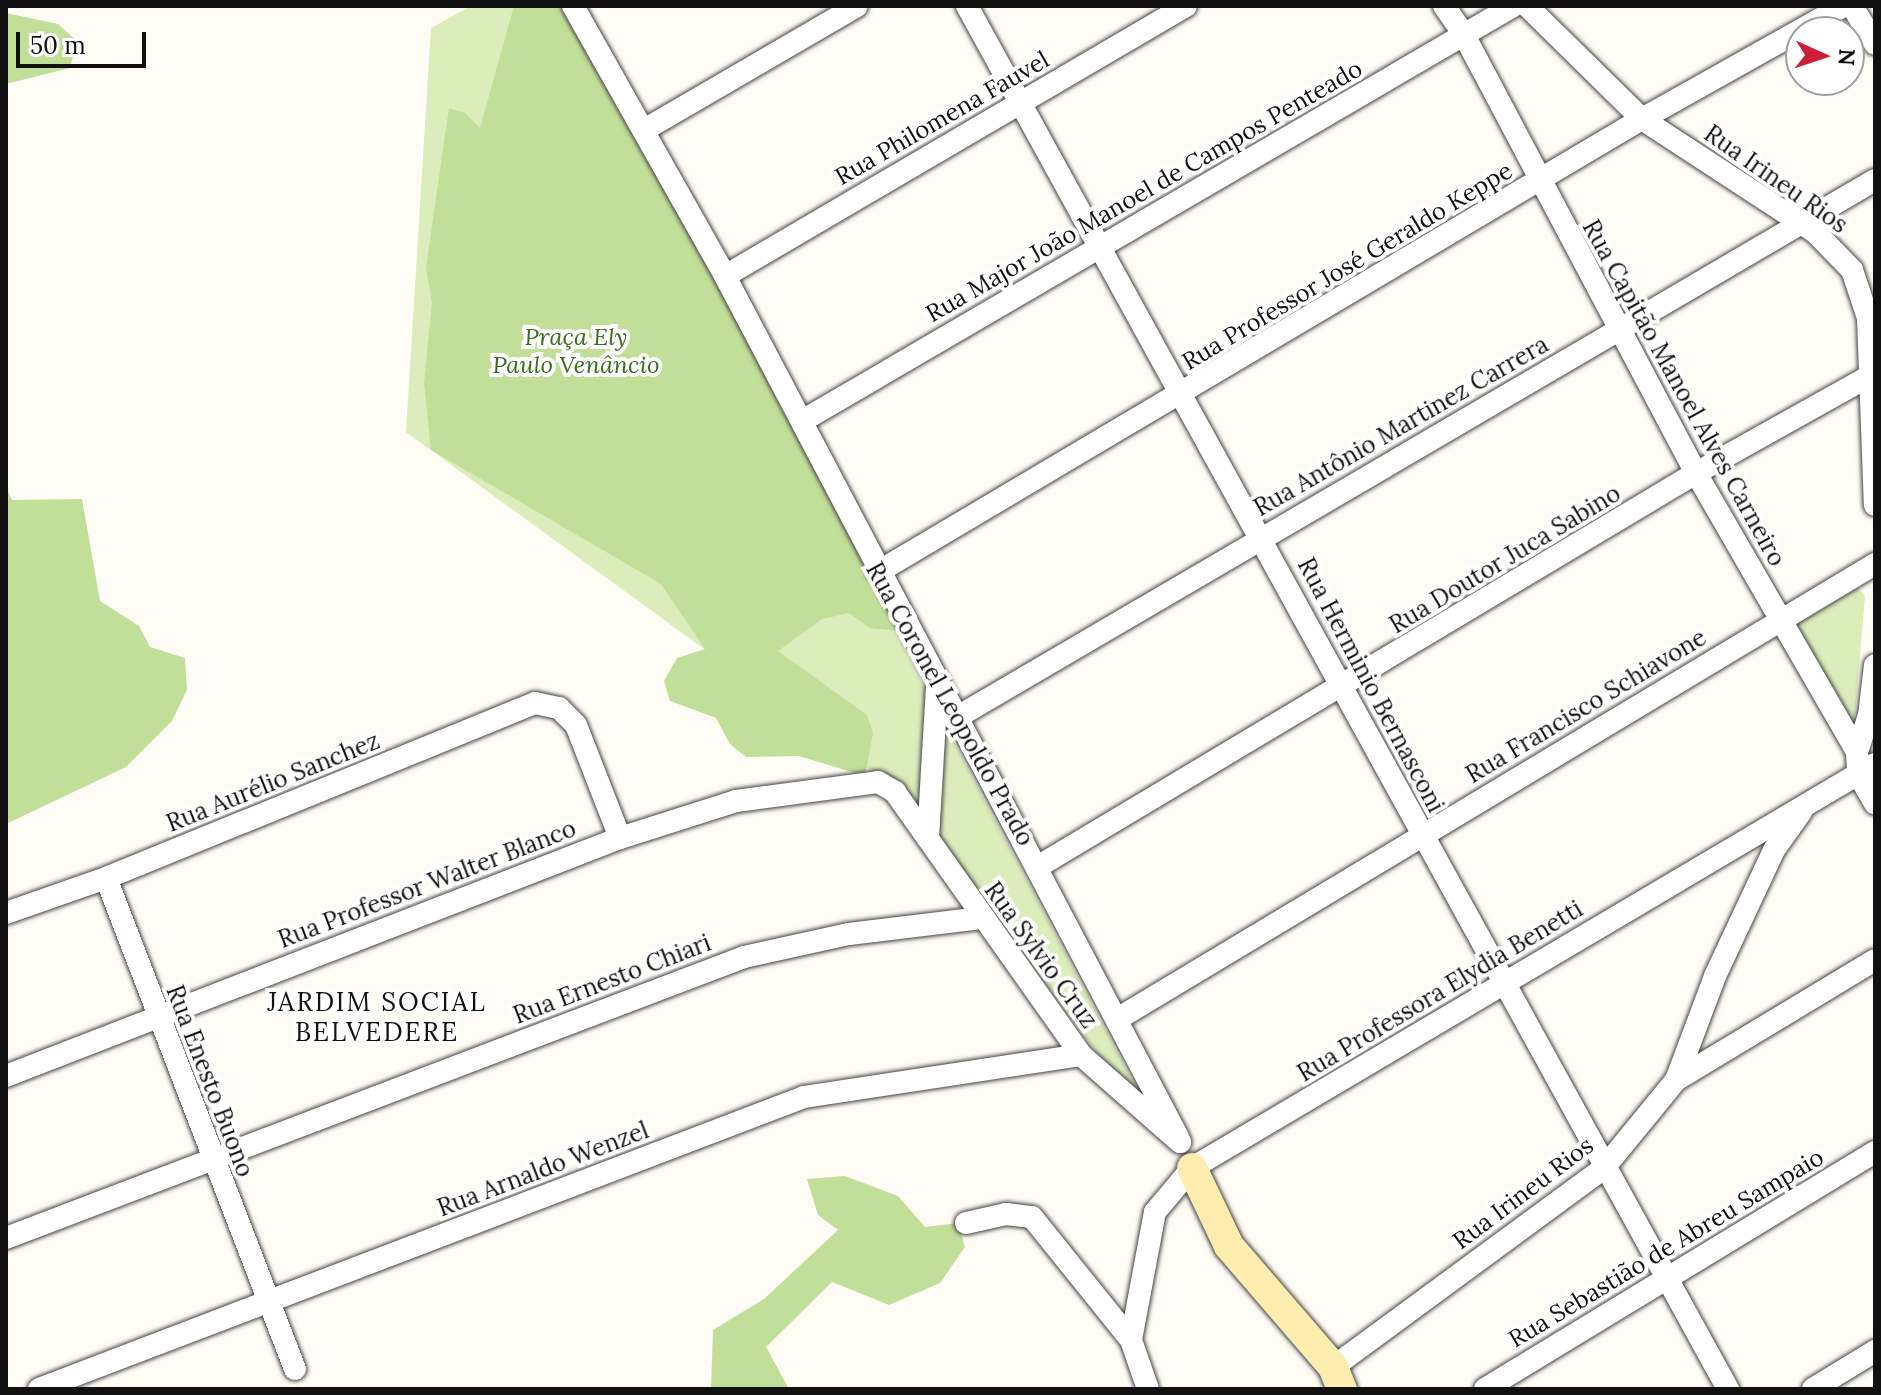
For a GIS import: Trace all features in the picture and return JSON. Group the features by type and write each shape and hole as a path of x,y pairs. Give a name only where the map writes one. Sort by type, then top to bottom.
{"street":[{"name":"Rua Coronel Leopoldo Prado","path":"573,6 725,276 954,719 1039,866 1119,1018 1229,1246 1338,1378"},
{"path":"644,130 857,6"},
{"name":"Rua Herminio Bernasconi","path":"967,6 1179,397 1261,537 1503,984 1728,1389"},
{"name":"Rua Philomena Fauvel","path":"725,276 1186,6"},
{"name":"Rua Capitão Manoel Alves Carneiro","path":"1444,6 1464,35 1696,473 1863,763 1875,804"},
{"name":"Rua Major João Manoel de Campos Penteado","path":"802,421 1513,6"},
{"name":"Rua Irineu Rios","path":"1527,6 1642,119 1832,245 1852,270 1868,318 1873,374 1875,505"},
{"name":"Rua Professor José Geraldo Keppe","path":"878,572 1179,397 1642,119 1843,6"},
{"path":"1852,6 1873,37"},
{"name":"Rua Antônio Martinez Carrera","path":"954,719 1875,180"},
{"name":"Rua Doutor Juca Sabino","path":"1039,866 1343,687 1696,473 1873,374"},
{"name":"Rua Francisco Schiavone","path":"1119,1018 1875,564"},
{"path":"1863,763 1875,665"},
{"path":"928,838 937,686"},
{"name":"Rua Aurélio Sanchez","path":"6,913 106,878 535,703 559,708 576,725 620,838"},
{"name":"Rua Professora Elydia Benetti","path":"1131,1340 1155,1212 1186,1155 1503,984 1806,806 1863,763"},
{"name":"Rua Sylvio Cruz","path":"878,782 895,792 981,918 1081,1055 1186,1155"},
{"name":"Rua Professor Walter Blanco","path":"6,1076 620,838 736,801 878,782"},
{"name":"Rua Irineu Rios","path":"1338,1378 1604,1168 1676,1080 1715,976 1774,850 1806,806"},
{"name":"Rua Enesto Buono","path":"106,878 211,1159 295,1369"},
{"name":"Rua Ernesto Chiari","path":"6,1238 744,957 849,934 981,918"},
{"path":"1676,1080 1875,960"},
{"name":"Rua Arnaldo Wenzel","path":"39,1389 804,1097 1081,1055"},
{"name":"Rua Sebastião de Abreu Sampaio","path":"1485,1389 1875,1152"},
{"path":"966,1223 1006,1214 1032,1217 1131,1340 1148,1389"},
{"path":"1813,1389 1875,1351"}],"green space":[{"name":"Praça Ely Paulo Venâncio","path":"471,6 566,6 1140,1095 1121,1086 902,793 406,432 431,28"},
{"name":"Praça Ely Paulo Venâncio","path":"514,6 563,6 719,270 899,631 870,628 849,613 822,619 778,651 867,715 873,733 865,776 799,756 746,757 730,744 716,718 670,701 664,681 677,658 705,649 661,584 431,450 424,383 432,303 426,268 449,108 465,113 480,128"},
{"path":"6,13 58,24 77,41 70,68 6,84"},
{"path":"6,487 12,500 82,499 100,601 139,626 150,647 185,658 187,690 172,721 126,767 6,824"},
{"path":"1852,582 1865,596 1854,727 1791,615"},
{"path":"845,1176 898,1196 925,1227 958,1223 965,1247 940,1283 889,1305 832,1282 766,1347 789,1389 711,1389 713,1330 764,1299 838,1230 818,1215 807,1179"}],"district":[{"name":"JARDIM SOCIAL BELVEDERE","path":"377,1017"}]}
